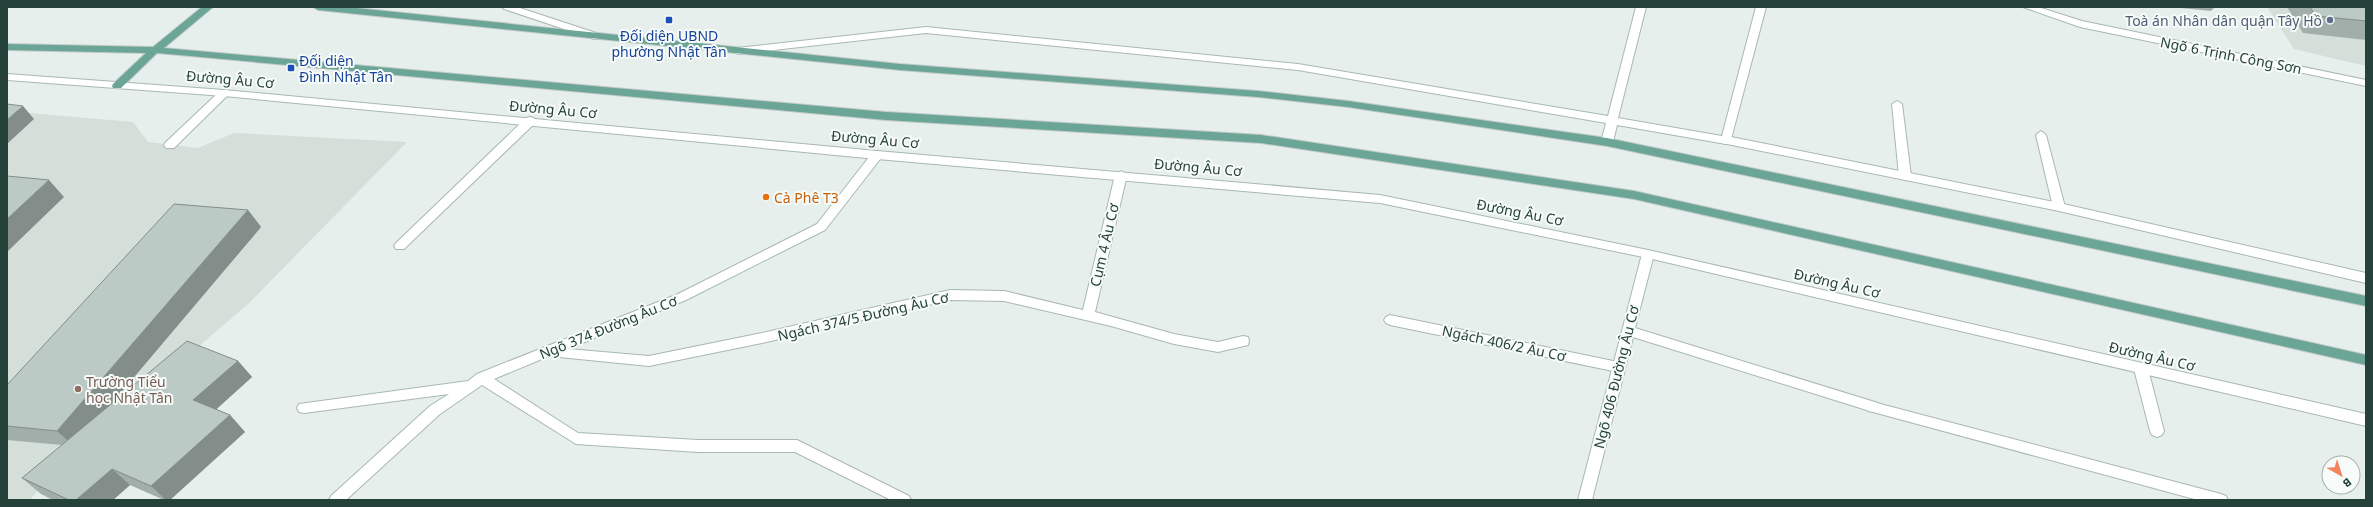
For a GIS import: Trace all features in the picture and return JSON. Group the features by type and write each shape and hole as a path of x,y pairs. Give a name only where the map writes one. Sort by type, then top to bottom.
{"main road":[{"path":"117,86 155,50 208,7"},
{"path":"318,7 601,38 900,67 1258,94 1348,104 1607,142 2366,301"},
{"name":"Đường Âu Cơ","path":"7,47 155,50 886,116 1261,139 1379,155 1634,195 2366,360"}],"street":[{"path":"507,7 601,38"},
{"path":"1607,142 1614,120 1641,7"},
{"path":"1726,140 1761,7"},
{"name":"Ngõ 6 Trịnh Công Sơn","path":"2028,7 2080,24 2366,83"},
{"path":"733,51 926,30 1298,67 1726,140 2059,207 2366,278"},
{"name":"Đường Âu Cơ","path":"7,77 117,86 224,92 877,155 1121,175 1380,199 1648,254 2366,420"},
{"path":"170,144 224,92"},
{"path":"1897,104 1904,176"},
{"path":"400,246 530,121"},
{"path":"2041,135 2059,207"},
{"name":"Ngõ 374 Đường Âu Cơ","path":"336,500 436,410 482,378 550,352 682,297 810,234 821,227 877,155"},
{"name":"Cụm 4 Âu Cơ","path":"1088,316 1121,175"},
{"name":"Ngõ 406 Đường Âu Cơ","path":"1585,500 1627,330 1648,254"},
{"name":"Ngách 374/5 Đường Âu Cơ","path":"550,352 649,361 762,338 950,295 1004,296 1088,316 1174,339 1218,347 1243,341"},
{"name":"Ngách 406/2 Âu Cơ","path":"1390,320 1618,367"},
{"path":"1627,330 1873,407 2221,500"},
{"path":"2141,369 2157,431"},
{"path":"482,378 576,438 698,446 797,446 904,500"},
{"path":"304,408 470,386"}],"shaded area":[{"path":"2267,7 2366,7 2366,66 2294,49"},
{"name":"Trường Tiểu học Nhật Tân","path":"7,111 133,122 148,142 198,148 234,133 407,142 250,302 49,477 30,500 7,500"}],"building":[{"path":"2310,7 2366,7 2366,21 2316,16"},
{"path":"7,104 23,106 7,120"},
{"path":"7,176 49,180 7,219"},
{"path":"174,204 248,210 57,431 7,426 7,385"},
{"path":"187,341 238,361 193,400 230,415 151,486 112,469 76,500 69,500 22,478"}],"place":[{"name":"Đối diện UBND phường Nhật Tân","path":"669,20"},
{"name":"Toà án Nhân dân quận Tây Hồ","path":"2330,20"},
{"name":"Đối diện Đình Nhật Tân","path":"291,68"},
{"name":"Cà Phê T3","path":"766,197"},
{"name":"Trường Tiểu học Nhật Tân","path":"78,389"}]}
